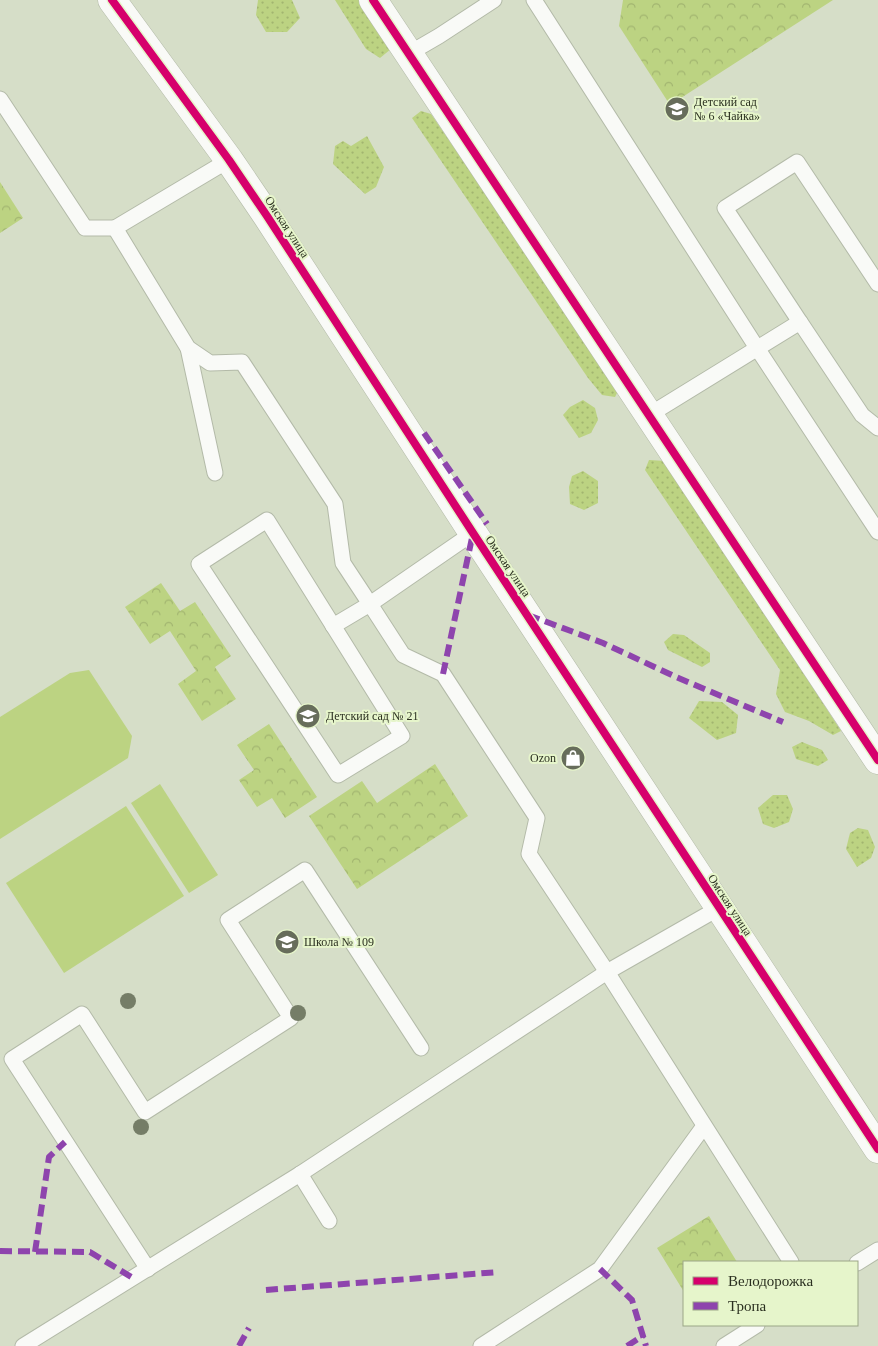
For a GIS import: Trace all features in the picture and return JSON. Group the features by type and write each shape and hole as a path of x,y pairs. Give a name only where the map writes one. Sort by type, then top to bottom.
{"street":[{"name":"Омская улица","path":"112,0 229,160 878,1149"},
{"path":"373,0 878,760"}],"lane":[{"path":"408,54 494,0"},
{"path":"534,0 757,348 878,532"},
{"path":"0,99 85,228 115,228 229,160"},
{"path":"878,284 797,162 725,208 862,415 878,428"},
{"path":"115,228 188,348 215,473"},
{"path":"649,415 800,322"},
{"path":"188,348 210,363 242,362 335,504 343,563 404,655 443,674 537,818 529,854 607,972 790,1261"},
{"path":"266,520 333,626 402,736 338,775 199,564 266,520"},
{"path":"333,626 370,604 473,533"},
{"path":"148,1269 12,1059 82,1014 145,1112 291,1018 228,920 306,870 421,1048"},
{"path":"23,1346 300,1174 607,972 719,908"},
{"path":"480,1346 600,1269 704,1126"},
{"path":"300,1174 329,1221"},
{"path":"858,1263 878,1250"},
{"path":"724,1346 756,1326"}],"green space":[{"path":"258,0 292,0 300,18 287,32 266,32 256,15"},
{"path":"335,0 359,0 391,49 380,58 366,49"},
{"path":"623,0 833,0 670,105 619,26"},
{"path":"421,111 431,114 619,389 615,397 602,395 588,378 412,118"},
{"path":"367,136 384,167 376,187 365,194 333,164 335,146 343,141 351,146"},
{"path":"0,182 23,218 0,233"},
{"path":"583,400 595,408 598,420 591,433 579,438 563,415 570,407"},
{"path":"649,460 666,461 841,731 833,735 809,721 785,712 776,694 780,670 645,470"},
{"path":"583,471 598,481 598,503 584,510 570,504 569,487 572,476"},
{"path":"161,583 180,611 195,602 231,656 215,667 236,699 202,721 178,684 196,671 170,631 150,644 125,607"},
{"path":"673,634 684,635 710,653 710,662 702,667 668,650 664,642"},
{"path":"89,670 132,736 128,758 0,839 0,717 70,673"},
{"path":"699,701 722,702 738,715 736,733 717,740 689,718"},
{"path":"269,724 317,797 285,818 272,798 257,807 239,780 254,770 237,745"},
{"path":"802,742 822,750 828,760 818,766 796,759 792,747"},
{"path":"435,764 468,816 357,889 309,816 362,781 377,803"},
{"path":"160,784 218,875 189,893 131,803"},
{"path":"773,795 787,795 793,809 789,822 774,828 763,824 758,808"},
{"path":"126,806 184,896 64,973 6,883"},
{"path":"858,828 868,830 875,847 871,858 857,867 846,849 850,833"},
{"path":"709,1216 736,1261 683,1261 683,1290 657,1248"}],"marked path":[{"path":"424,433 487,524"},
{"path":"443,674 473,533"},
{"path":"528,615 603,643 676,677 783,722"},
{"path":"35,1252 49,1157 65,1142"},
{"path":"0,1251 90,1252 133,1278"},
{"path":"600,1269 632,1300 646,1346"},
{"path":"266,1290 499,1272"},
{"path":"239,1346 249,1328"},
{"path":"627,1346 644,1335"}],"cycle path":[{"path":"112,0 229,160 267,216 878,1149"},
{"path":"373,0 878,760"}],"place":[{"name":"Детский сад № 6 «Чайка»","path":"677,109"},
{"name":"Детский сад № 21","path":"308,716"},
{"name":"Ozon","path":"573,758"},
{"name":"Школа № 109","path":"287,942"}]}
